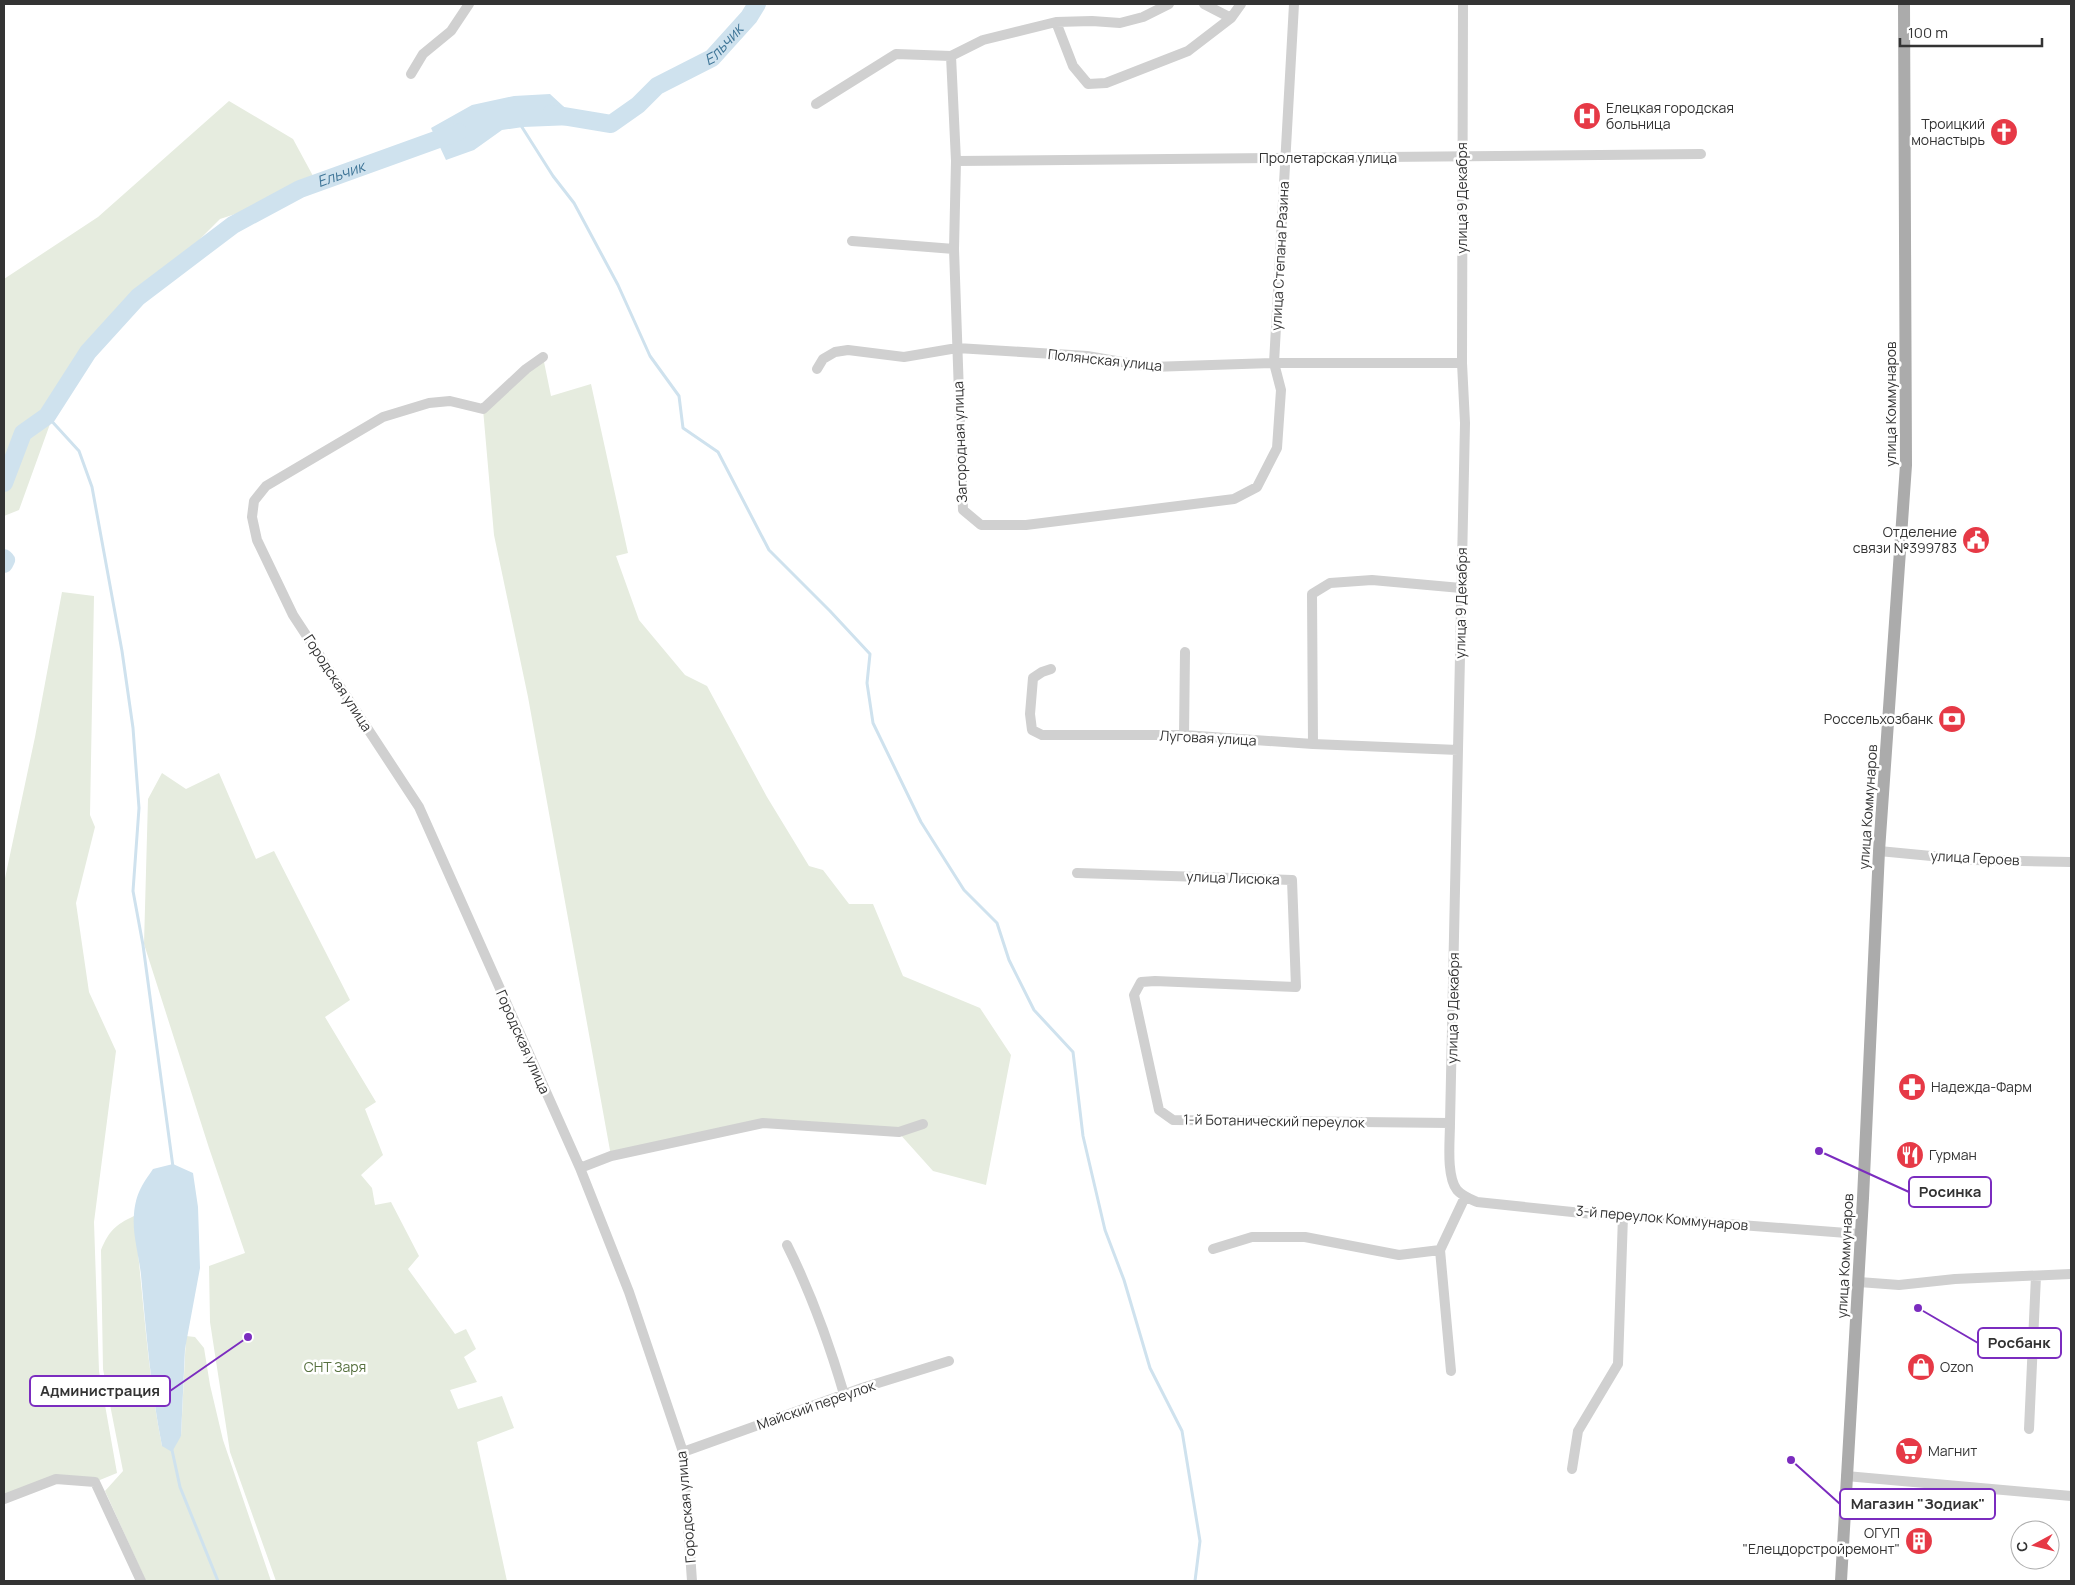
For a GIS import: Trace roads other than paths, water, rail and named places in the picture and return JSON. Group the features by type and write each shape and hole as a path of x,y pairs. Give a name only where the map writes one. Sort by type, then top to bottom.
{"main road":[{"name":"улица Коммунаров","path":"1841,1581 1859,1282 1879,850 1906,465 1904,4"}],"street":[{"path":"411,74 423,54 451,30 469,4"},
{"path":"816,104 896,54 951,56 983,40 1056,22 1092,21 1120,23 1143,17 1169,4"},
{"path":"1204,4 1231,18"},
{"path":"1056,22 1073,66 1088,84 1106,83 1188,51 1231,18 1241,4"},
{"name":"улица Степана Разина","path":"1277,448 1281,390 1274,362 1294,4"},
{"name":"улица 9 Декабря","path":"1463,4 1462,364 1465,423 1450,1123 1451,1178 1456,1190 1465,1197"},
{"name":"Загородная улица","path":"951,56 956,161 954,249 963,510 981,524 1026,525 1234,499 1257,487 1277,448"},
{"name":"Пролетарская улица","path":"956,161 1701,154"},
{"path":"852,242 954,249"},
{"name":"Полянская улица","path":"817,369 824,359 835,352 848,350 904,357 957,348 1087,356 1151,366 1274,362 1462,364"},
{"name":"Городская улица","path":"543,357 483,409 450,401 429,402 383,417 266,486 254,501 252,517 258,540 293,615 418,807 580,1168 629,1292 684,1452 692,1581"},
{"path":"1313,744 1312,594 1330,583 1372,580 1460,588"},
{"path":"1184,735 1185,652"},
{"name":"Луговая улица","path":"1051,669 1032,678 1030,714 1032,730 1042,736 1184,735 1313,744 1458,750"},
{"name":"улица Героев","path":"1879,850 1973,860 2071,862"},
{"name":"улица Лисюка","path":"1077,873 1292,880 1296,987 1156,981 1141,982 1134,995"},
{"name":"1-й Ботанический переулок","path":"1134,995 1159,1110 1173,1120 1450,1123"},
{"path":"580,1168 611,1156 763,1123 898,1132 924,1124"},
{"path":"1451,1371 1440,1250 1465,1197"},
{"name":"3-й переулок Коммунаров","path":"1465,1197 1477,1202 1623,1216 1860,1234"},
{"path":"1572,1469 1578,1431 1618,1364 1623,1216"},
{"path":"1213,1248 1252,1237 1305,1237 1399,1255 1440,1250"},
{"path":"787,1245 807,1284 844,1394"},
{"path":"1859,1282 1899,1285 1955,1279 2071,1274"},
{"path":"2029,1430 2036,1276"},
{"name":"Майский переулок","path":"684,1452 844,1394 949,1361"},
{"path":"1846,1476 2071,1496"},
{"path":"4,1500 56,1480 95,1482 141,1581"}],"water":[{"path":"550,94 575,117 573,125 523,127 502,130 474,150 446,160 431,128 472,105 514,96"},
{"path":"173,1164 193,1173 198,1207 200,1268 185,1349 181,1436 172,1452 162,1446 158,1425 134,1221 138,1195 153,1169"}],"waterway":[{"name":"Ельчик","path":"551,114 611,124 638,105 657,86 712,58 749,17 757,4"},
{"path":"520,124 553,176 574,203 618,285 650,356 679,396 683,428 718,452 769,550 870,654 867,683 873,723 921,822 964,890 997,923 1009,960 1034,1010 1073,1052 1083,1136 1105,1230 1124,1280 1150,1368 1182,1431 1200,1541 1195,1581"},
{"name":"Ельчик","path":"4,483 23,433 47,416 88,352 138,297 233,225 300,189 458,132"},
{"path":"47,416 79,451 92,487 122,651 133,728 139,808 133,891 143,945 173,1167"},
{"name":"Ельчик","path":"4,558 6,560 4,564"},
{"path":"172,1450 180,1487 218,1581"}],"place":[{"name":"Елецкая городская больница","path":"1587,116"},
{"name":"Троицкий монастырь","path":"2004,132"},
{"name":"Отделение связи №399783","path":"1976,540"},
{"name":"Россельхозбанк","path":"1952,719"},
{"name":"Надежда-Фарм","path":"1912,1087"},
{"name":"Росинка","path":"1819,1151"},
{"name":"Гурман","path":"1910,1155"},
{"name":"Росбанк","path":"1918,1308"},
{"name":"Администрация","path":"248,1337"},
{"name":"Ozon","path":"1921,1367"},
{"name":"Магнит","path":"1909,1451"},
{"name":"Магазин \"Зодиак\"","path":"1791,1460"},
{"name":"ОГУП \"Елецдорстройремонт\"","path":"1919,1541"}],"park label":[{"name":"СНТ Заря","path":"335,1367"}]}
